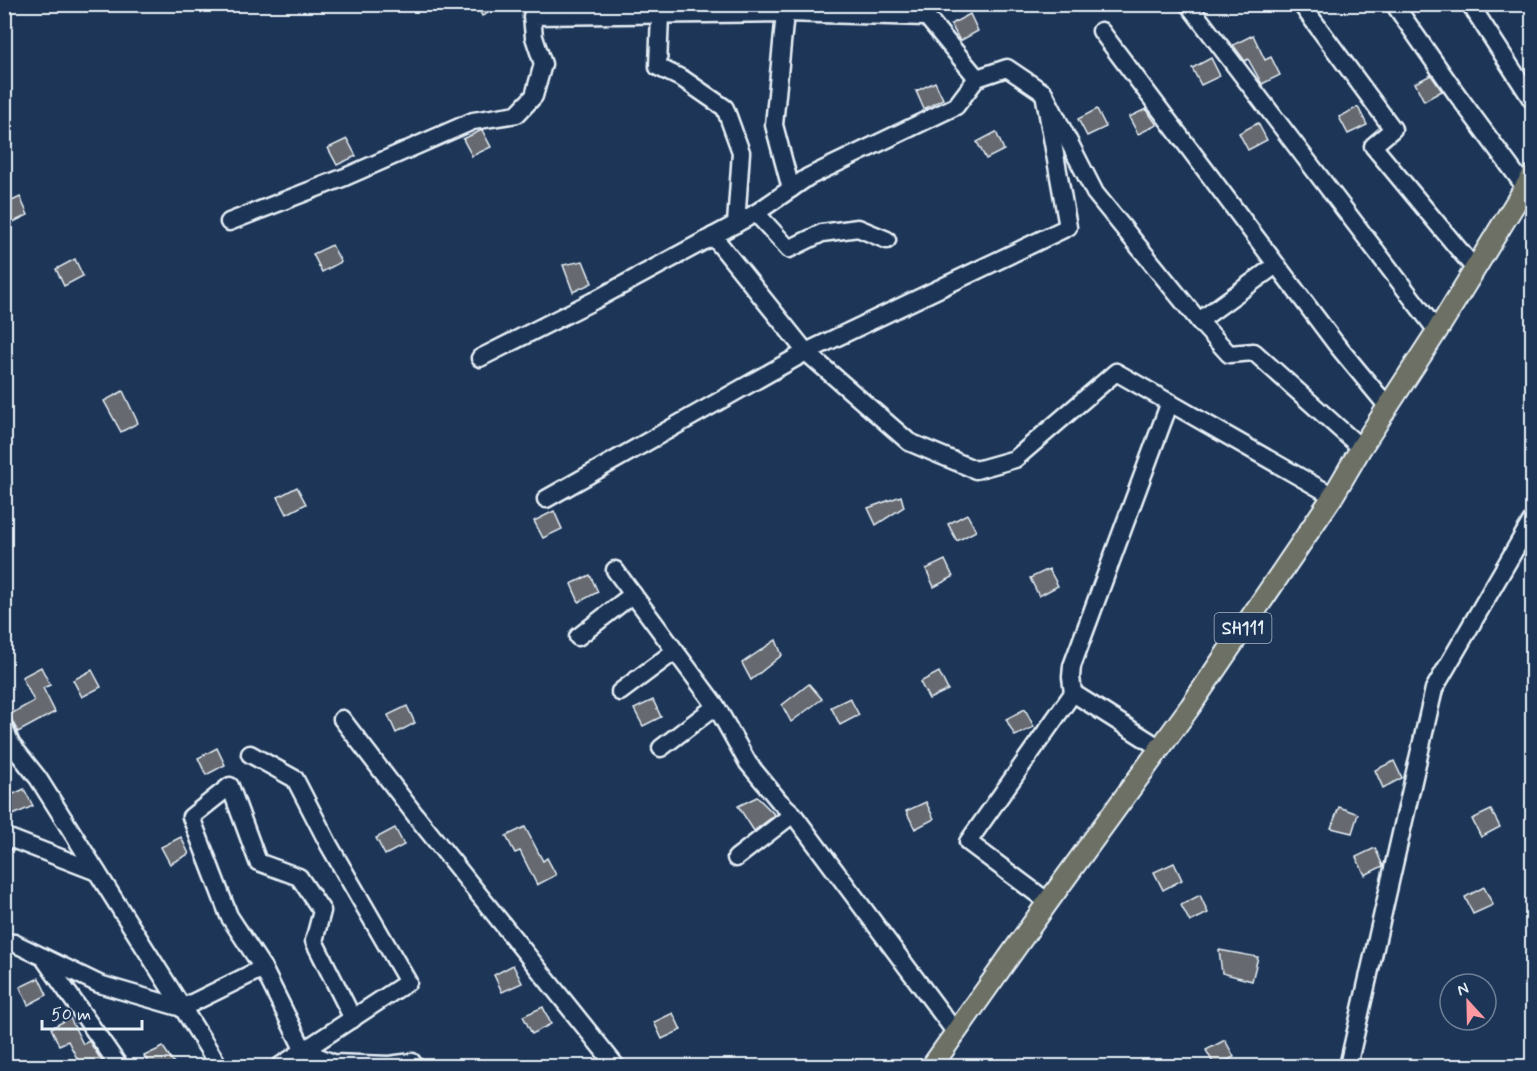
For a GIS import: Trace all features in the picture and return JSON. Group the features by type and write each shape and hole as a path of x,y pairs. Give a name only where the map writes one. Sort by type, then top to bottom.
{"main road":[{"name":"SH111","path":"932,1066 1190,707 1333,496 1529,181"}],"street":[{"path":"1188,4 1437,332"},
{"path":"1301,4 1393,129 1373,146 1475,269"},
{"path":"1394,4 1456,93 1529,181"},
{"path":"1470,4 1533,100"},
{"path":"229,222 345,177 473,121 517,114 534,96 543,64 534,37 532,16 921,11 978,78"},
{"path":"785,13 774,125 790,189"},
{"path":"660,15 658,67 682,79 725,108 741,152 736,224"},
{"path":"1101,31 1336,344 1388,407"},
{"path":"480,357 592,301 736,224 808,177 956,106 978,78 1007,68 1044,93 1095,193 1199,321 1229,354 1254,352 1361,448"},
{"path":"546,499 806,352 1068,226 1044,93"},
{"path":"756,213 789,249 822,233 858,228 887,240"},
{"path":"713,236 806,352 909,442 976,470 1015,459 1116,372 1333,496"},
{"path":"1199,321 1276,265"},
{"path":"1048,902 968,842 1073,693 1072,666 1170,402"},
{"path":"1348,1066 1434,689 1533,520"},
{"path":"615,570 716,706 748,763 780,802 793,814 956,1034"},
{"path":"578,637 633,594"},
{"path":"620,692 675,651"},
{"path":"1073,693 1160,748"},
{"path":"661,748 716,706"},
{"path":"342,719 416,816 616,1066"},
{"path":"4,727 11,744 38,778 219,1066"},
{"path":"250,754 296,779 329,845 408,982 280,1066"},
{"path":"353,1019 314,941 322,911 299,877 258,862 230,786 191,817 229,916 263,968 304,1051 333,1063 389,1065 412,1062 414,1066"},
{"path":"736,858 793,814"},
{"path":"4,836 97,872"},
{"path":"4,942 14,943 99,984 182,1008 263,968"},
{"path":"42,956 119,1066"}],"building":[{"path":"476,4 506,4 482,16"},
{"path":"970,14 978,31 960,41 951,24"},
{"path":"1253,35 1265,60 1271,57 1280,75 1262,84 1248,59 1245,61 1233,45"},
{"path":"1211,58 1220,76 1201,85 1192,68"},
{"path":"1431,75 1442,91 1424,101 1415,83"},
{"path":"935,82 943,99 924,109 916,91"},
{"path":"1358,107 1367,125 1348,134 1339,117"},
{"path":"1097,109 1106,127 1087,136 1078,119"},
{"path":"1146,109 1157,125 1138,134 1129,117"},
{"path":"1258,123 1267,140 1248,150 1239,133"},
{"path":"482,130 491,147 472,156 463,139"},
{"path":"996,132 1004,150 986,159 977,142"},
{"path":"347,139 356,156 337,165 328,148"},
{"path":"20,197 28,215 9,224 4,215 4,205"},
{"path":"332,245 341,262 322,272 313,254"},
{"path":"75,259 83,276 64,286 56,269"},
{"path":"583,261 592,283 573,292 563,265"},
{"path":"123,391 138,423 121,432 104,401"},
{"path":"297,487 306,504 287,514 278,497"},
{"path":"901,496 904,507 876,525 868,508"},
{"path":"554,511 562,529 543,538 534,521"},
{"path":"967,514 976,531 957,541 948,524"},
{"path":"945,560 953,577 934,587 926,569"},
{"path":"1049,569 1058,586 1039,596 1030,578"},
{"path":"590,575 598,592 579,602 571,584"},
{"path":"776,640 782,655 751,680 742,663"},
{"path":"41,667 50,685 43,688 55,712 18,732 9,715 34,701 22,677"},
{"path":"92,670 101,687 82,697 73,680"},
{"path":"939,672 948,690 929,699 920,682"},
{"path":"809,684 822,699 791,722 782,705"},
{"path":"850,698 859,715 840,725 831,707"},
{"path":"653,700 661,717 643,726 634,709"},
{"path":"407,706 415,723 396,733 388,715"},
{"path":"1025,709 1034,727 1015,736 1006,719"},
{"path":"217,748 225,765 206,775 198,758"},
{"path":"1394,761 1402,778 1383,788 1375,770"},
{"path":"24,789 33,806 13,815 5,798"},
{"path":"757,797 775,815 754,831 738,806"},
{"path":"926,802 934,819 915,829 906,811"},
{"path":"1339,807 1358,814 1352,833 1331,828"},
{"path":"1491,810 1500,827 1481,837 1472,819"},
{"path":"525,827 543,861 547,858 556,875 537,885 520,851 515,853 506,836"},
{"path":"395,828 404,845 385,855 376,838"},
{"path":"181,837 189,854 170,864 161,847"},
{"path":"1375,848 1383,866 1365,875 1356,857"},
{"path":"1174,863 1182,880 1163,890 1154,872"},
{"path":"1484,887 1493,905 1473,914 1465,897"},
{"path":"1200,895 1208,913 1190,922 1181,905"},
{"path":"1219,950 1258,957 1252,981 1222,973"},
{"path":"513,965 522,983 502,992 494,975"},
{"path":"39,978 47,995 28,1005 20,987"},
{"path":"543,1007 551,1024 532,1034 523,1016"},
{"path":"673,1013 681,1030 662,1039 654,1022"},
{"path":"70,1018 83,1044 89,1041 105,1066 81,1066 68,1041 59,1045 51,1028"},
{"path":"1225,1040 1234,1057 1215,1066 1206,1050"},
{"path":"163,1047 176,1066 151,1066 144,1056"}]}
